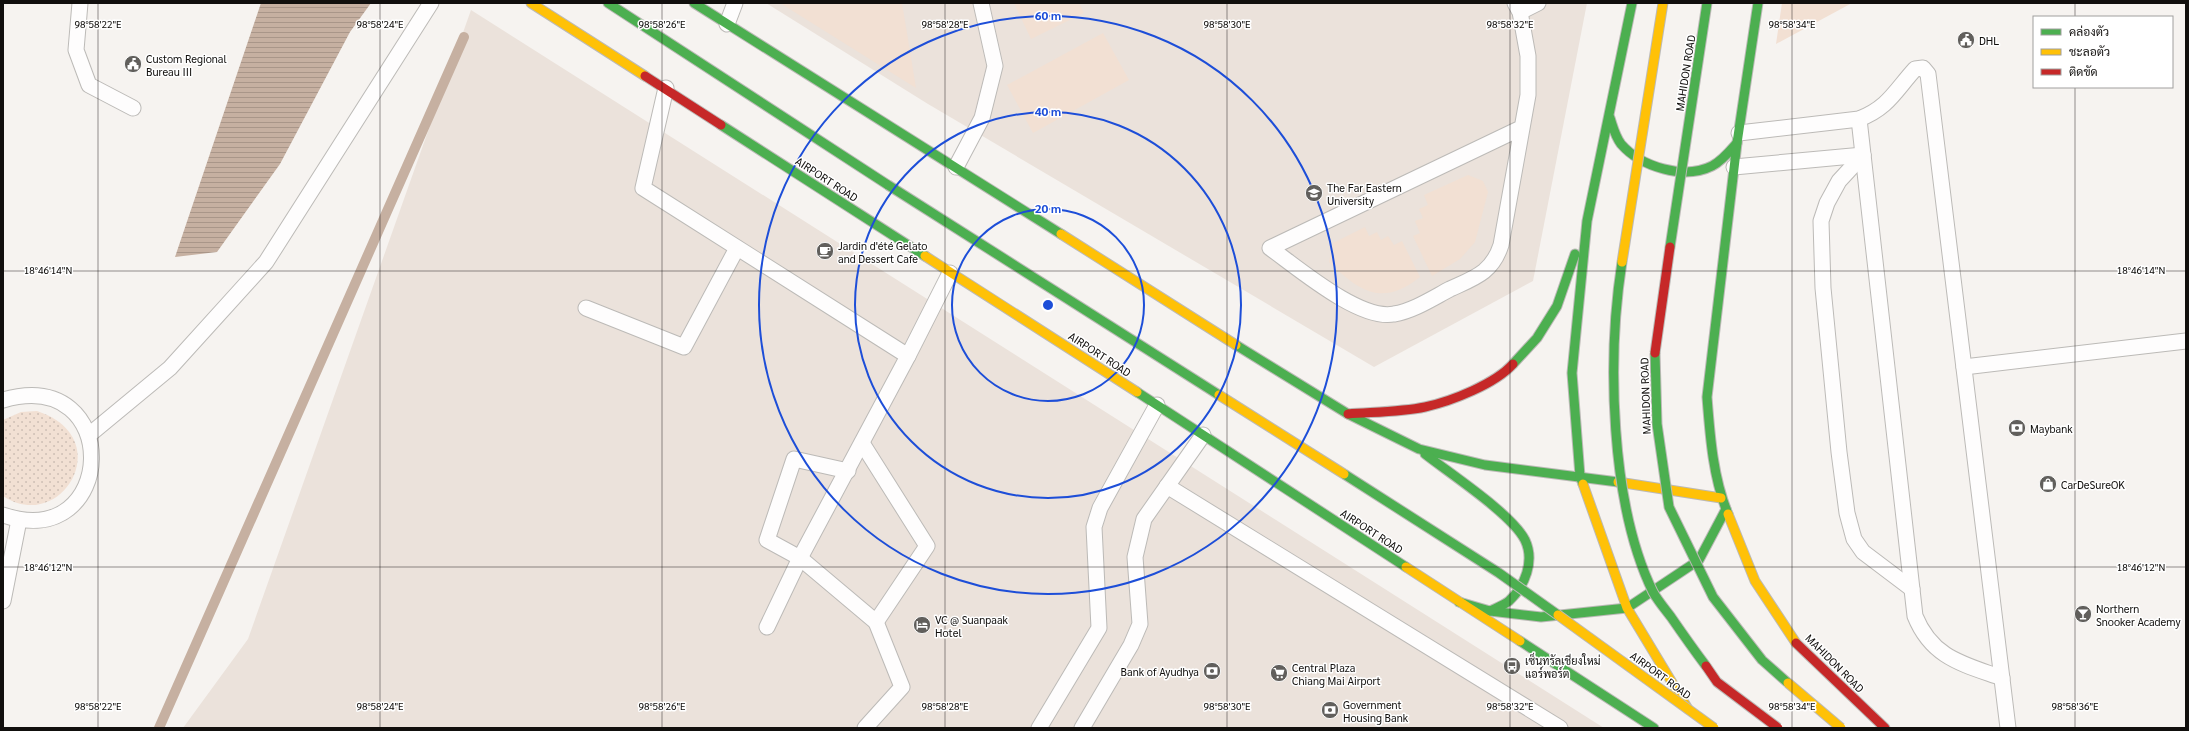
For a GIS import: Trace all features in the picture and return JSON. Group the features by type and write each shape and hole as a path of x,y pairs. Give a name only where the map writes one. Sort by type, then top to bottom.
{"main road":[{"name":"AIRPORT ROAD","path":"531,3 666,88 1654,728"},
{"name":"AIRPORT ROAD","path":"608,3 888,185 1499,573 1714,728"},
{"path":"694,3 1275,370 1348,414 1419,449 1510,520 1525,540 1528,554 1528,572 1523,582 1508,602 1490,611"},
{"path":"1348,414 1424,407 1471,391 1505,374 1537,338 1557,306 1587,221 1610,118 1632,3"},
{"path":"1663,3 1618,288 1615,330 1616,426 1626,508 1639,556 1654,593 1717,682 1778,728"},
{"name":"MAHIDON ROAD","path":"1707,3 1655,347 1657,424 1669,507 1713,597 1762,660 1841,728"},
{"name":"MAHIDON ROAD","path":"1758,3 1734,167 1707,398 1710,436 1721,498 1756,581 1800,648 1884,728"},
{"path":"1610,118 1615,134 1622,145 1643,160 1675,171 1693,171 1710,166 1726,157 1738,138"},
{"path":"1587,221 1572,374 1580,476 1627,608 1674,687 1701,728"},
{"path":"1419,449 1485,465 1580,476 1721,498"},
{"path":"1459,602 1490,611 1541,617 1627,608 1698,560 1726,508"}],"lane":[{"path":"80,3 76,50 89,85 133,108"},
{"path":"89,435 170,368 266,262 431,3"},
{"path":"727,24 735,3"},
{"path":"956,168 982,118 996,66 981,3"},
{"path":"1521,128 1270,248 1348,302 1371,313 1393,315 1410,309 1479,275 1495,260 1501,245 1528,95 1528,56 1518,8 1538,3"},
{"path":"1738,138 1859,119 1874,113 1883,107 1915,69 1923,68 1927,71 2008,728"},
{"path":"666,88 643,188 908,356"},
{"path":"1859,119 1914,611 1918,622 1936,648 1952,660 2002,678"},
{"path":"1734,167 1863,155"},
{"path":"1863,155 1839,181 1827,203 1821,221 1823,288 1838,444 1847,513 1854,540 1863,552 1912,589"},
{"path":"586,308 684,347 737,248"},
{"path":"767,627 800,558 848,471 950,273"},
{"path":"1964,366 2186,341"},
{"path":"3,400 22,394 43,395 63,403 78,417 89,435 93,457 90,479 79,498 62,512 42,520 19,520 3,515"},
{"path":"1038,728 1099,628 1094,527 1100,508 1157,405"},
{"path":"1082,728 1131,645 1140,624 1135,557 1144,519 1203,435"},
{"path":"862,443 927,546 876,622"},
{"path":"848,471 794,459 767,540 800,558 876,622 902,687 865,728"},
{"path":"1167,486 1560,728"},
{"path":"3,527 19,520"},
{"path":"3,601 19,520"}],"shaded area":[{"path":"261,3 371,3 350,32 280,164 217,252 175,257"},
{"name":"The Far Eastern University","path":"766,3 1587,3 1533,281 1374,367 928,104"},
{"path":"780,3 902,3 916,88"},
{"path":"1014,3 1079,3 1084,13 1031,39"},
{"path":"1782,3 1852,3 1776,44"},
{"name":"Central Plaza Chiang Mai Airport","path":"471,10 1604,728 183,728 248,639"},
{"path":"1103,33 1129,80 1033,133 1007,85"},
{"path":"1468,175 1483,181 1488,192 1475,242 1460,259 1432,276 1413,236 1420,233 1415,221 1423,218 1419,209 1428,205 1424,195"},
{"path":"1365,227 1369,236 1377,232 1381,240 1388,236 1394,245 1402,241 1420,277 1394,292 1372,292 1361,288 1329,262 1333,243"},
{"path":"37,411 61,424 74,441 78,460 72,478 61,493 44,503 24,505 3,496 3,420 21,412"}],"waterway":[{"path":"159,728 464,37"}],"traffic: fast":[{"path":"608,3 888,185"},
{"path":"694,3 1061,234"},
{"path":"1583,484 1580,476 1572,373 1587,221 1632,3"},
{"path":"1670,247 1707,3"},
{"path":"1728,514 1716,471 1711,442 1707,397 1737,143 1758,3"},
{"path":"1610,118 1614,131 1621,144 1640,159 1651,165 1664,169 1689,172 1701,170 1712,166 1726,156 1737,143"},
{"path":"721,125 925,256"},
{"path":"888,185 1219,395"},
{"path":"1513,364 1537,338 1557,306 1575,254"},
{"path":"1622,262 1614,342 1614,385 1620,474 1628,517 1639,556 1653,592 1706,666"},
{"path":"1236,345 1348,414 1419,449 1485,465 1618,482"},
{"path":"1655,353 1657,424 1669,507 1713,597 1762,660 1788,683"},
{"path":"1137,392 1406,567"},
{"path":"1425,454 1494,506 1518,530 1525,540 1528,548 1529,565 1524,581 1509,601 1490,611"},
{"path":"1344,474 1499,573 1558,615"},
{"path":"1459,602 1490,611 1541,617 1627,608 1699,560 1726,509"},
{"path":"1520,641 1654,728"}],"traffic: slow":[{"path":"531,3 645,76"},
{"path":"1622,262 1663,3"},
{"path":"1061,234 1236,345"},
{"path":"925,256 1137,392"},
{"path":"1219,395 1344,474"},
{"path":"1618,482 1721,498"},
{"path":"1583,484 1627,608 1688,709"},
{"path":"1728,514 1755,581 1796,643"},
{"path":"1406,567 1520,641"},
{"path":"1558,615 1714,728"},
{"path":"1788,683 1841,728"}],"traffic: jam":[{"path":"645,76 721,125"},
{"path":"1655,353 1670,247"},
{"path":"1348,414 1406,410 1448,401 1484,385 1513,364"},
{"path":"1796,643 1885,728"},
{"path":"1706,666 1717,682 1778,728"}],"place":[{"name":"DHL","path":"1966,40"},
{"name":"Custom Regional Bureau III","path":"133,64"},
{"name":"The Far Eastern University","path":"1314,193"},
{"name":"Jardin d'été Gelato and Dessert Cafe","path":"825,251"},
{"name":"Maybank","path":"2017,428"},
{"name":"CarDeSureOK","path":"2048,484"},
{"name":"Northern Snooker Academy","path":"2083,614"},
{"name":"VC @ Suanpaak Hotel","path":"922,625"},
{"name":"เซ็นทรัลเชียงใหม่ แอร์พอร์ต","path":"1512,666"},
{"name":"Bank of Ayudhya","path":"1212,671"},
{"name":"Central Plaza Chiang Mai Airport","path":"1279,673"},
{"name":"Government Housing Bank","path":"1330,710"}]}
